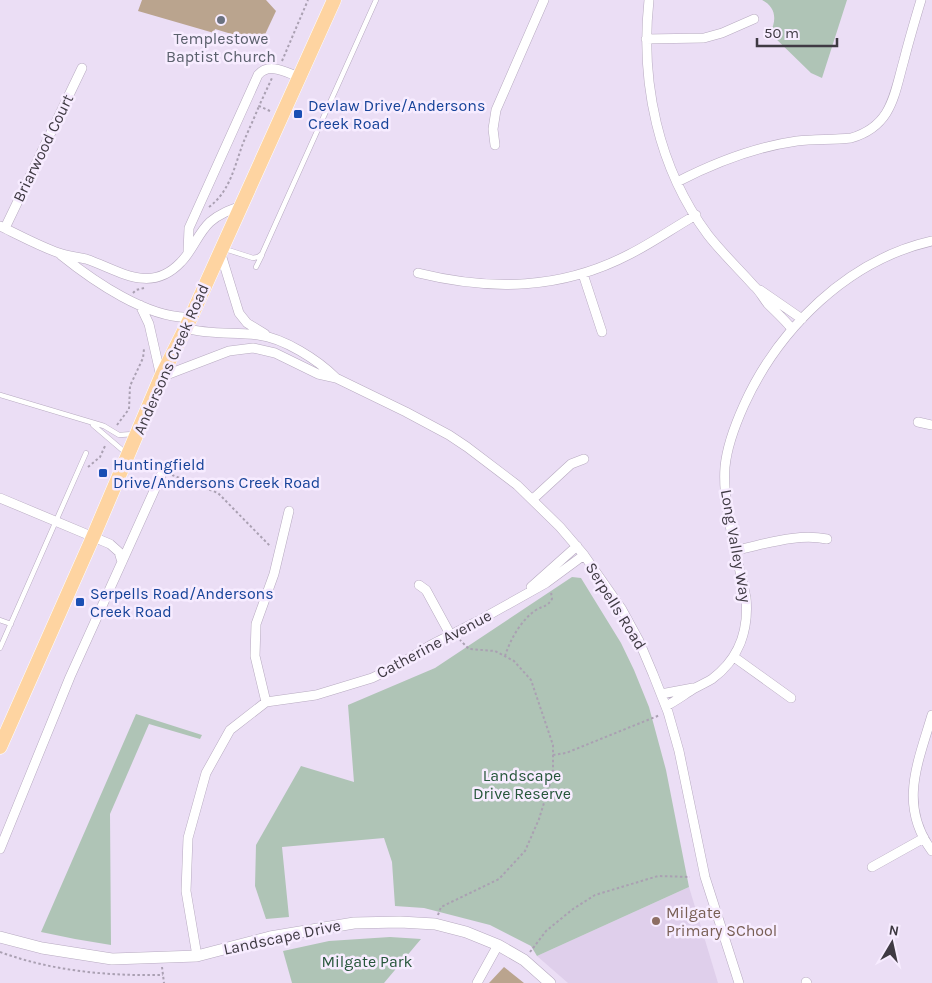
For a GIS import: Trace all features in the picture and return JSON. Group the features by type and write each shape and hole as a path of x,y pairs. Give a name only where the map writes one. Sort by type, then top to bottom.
{"main road":[{"name":"Andersons Creek Road","path":"0,747 161,378 334,0"}],"street":[{"path":"495,145 493,130 496,110 544,0"},
{"path":"649,0 646,39 648,78 660,140 677,182 696,215 720,250 792,328"},
{"path":"677,182 723,160 753,150 798,141 851,138 859,136 874,127 887,113 894,97 921,0"},
{"path":"646,39 704,38 722,33 754,19"},
{"name":"Briarwood Court","path":"2,227 82,68"},
{"path":"188,255 189,230 196,212 260,74 265,69 272,68 298,77"},
{"name":"Serpells Road","path":"2,227 59,253 85,259 124,276 140,279 166,274 188,255 209,223 222,214 241,206"},
{"path":"418,273 458,282 500,285 549,282 583,274 630,254 696,215"},
{"name":"Long Valley Way","path":"667,709 722,671 734,657 742,641 747,614 746,598 728,510 725,466 731,436 757,378 792,328 841,284 861,270 905,249 932,241"},
{"name":"Serpells Road","path":"221,249 241,316 250,325 322,364 336,378"},
{"name":"Serpells Road","path":"59,253 93,279 140,305 174,316 206,333 261,335 276,340"},
{"path":"583,274 602,332"},
{"path":"755,287 802,318"},
{"path":"140,305 149,324 161,378"},
{"path":"284,357 288,346"},
{"name":"Serpells Road","path":"161,378 224,352 234,350 259,349 284,357 318,374 336,378 448,435 485,459 533,499 584,555 610,592 646,656 667,709 679,752 705,877 739,983"},
{"path":"918,422 932,426"},
{"path":"533,499 571,464 584,459"},
{"path":"0,849 70,677 163,471"},
{"path":"0,498 115,547 119,552 122,562"},
{"path":"266,702 255,656 256,624 274,574 289,511"},
{"path":"736,550 796,537 808,536 827,539"},
{"name":"Catherine Avenue","path":"522,596 577,546"},
{"name":"Catherine Avenue","path":"197,956 186,891 188,838 206,772 230,730 266,702 316,695 372,678 393,668 546,584 584,555"},
{"path":"419,585 426,590 452,634"},
{"path":"734,657 791,698"},
{"name":"Long Valley Way","path":"661,694 696,688"},
{"path":"932,715 913,784 915,816 924,838 932,851"},
{"path":"872,867 924,838"},
{"name":"Landscape Drive","path":"0,937 42,948 112,959 197,956 270,937 354,923 400,922 435,924 466,932 498,945 524,960 550,983"},
{"path":"476,983 498,945"}],"lane":[{"path":"256,267 376,0"},
{"path":"221,249 253,258 258,257 263,252"},
{"path":"0,395 105,426 119,435 138,434"},
{"path":"90,422 129,454"},
{"path":"0,648 86,453"},
{"path":"0,620 11,624"}],"path":[{"path":"196,212 204,211 220,200 234,174 259,106"},
{"path":"132,295 136,290 144,289 145,286"},
{"path":"112,432 129,409 130,386 143,358 144,344"},
{"path":"80,467 89,466 100,457 108,438"},
{"path":"163,471 218,493 278,555"},
{"path":"505,656 513,637 522,625 537,610 548,606 552,599 551,592 546,584"},
{"path":"435,924 441,907 499,878 525,852 539,819 553,774 553,745 531,680 514,661 495,651 470,649 452,634"},
{"path":"553,755 566,753 667,709"},
{"path":"524,960 546,930 595,895 658,876 690,877"},
{"path":"0,952 43,965 71,970 134,976 163,976"},
{"path":"160,957 164,983"}],"shaded area":[{"name":"Milgate Primary SChool","path":"689,887 718,983 568,983 537,956"}],"green space":[{"path":"762,0 847,0 822,78 811,73 770,33 774,23 774,14 770,6"},
{"name":"Landscape Drive Reserve","path":"572,577 581,578 621,643 649,707 666,770 689,887 537,956 531,946 490,925 424,908 395,906 392,862 384,838 282,847 289,917 266,919 255,886 256,845 301,766 354,782 348,705 435,668"},
{"path":"136,714 202,735 200,739 149,724 110,814 111,945 41,932"},
{"name":"Milgate Park","path":"390,937 421,939 384,983 292,983 283,951 329,941"}],"building":[{"name":"Templestowe Baptist Church","path":"142,0 266,0 276,11 261,43 215,29 214,33 138,11"},
{"path":"504,967 524,983 489,983"}],"place":[{"name":"Templestowe Baptist Church","path":"221,20"},
{"name":"Devlaw Drive/Andersons Creek Road","path":"298,114"},
{"name":"Huntingfield Drive/Andersons Creek Road","path":"103,473"},
{"name":"Serpells Road/Andersons Creek Road","path":"80,602"},
{"name":"Milgate Primary SChool","path":"656,921"}]}
